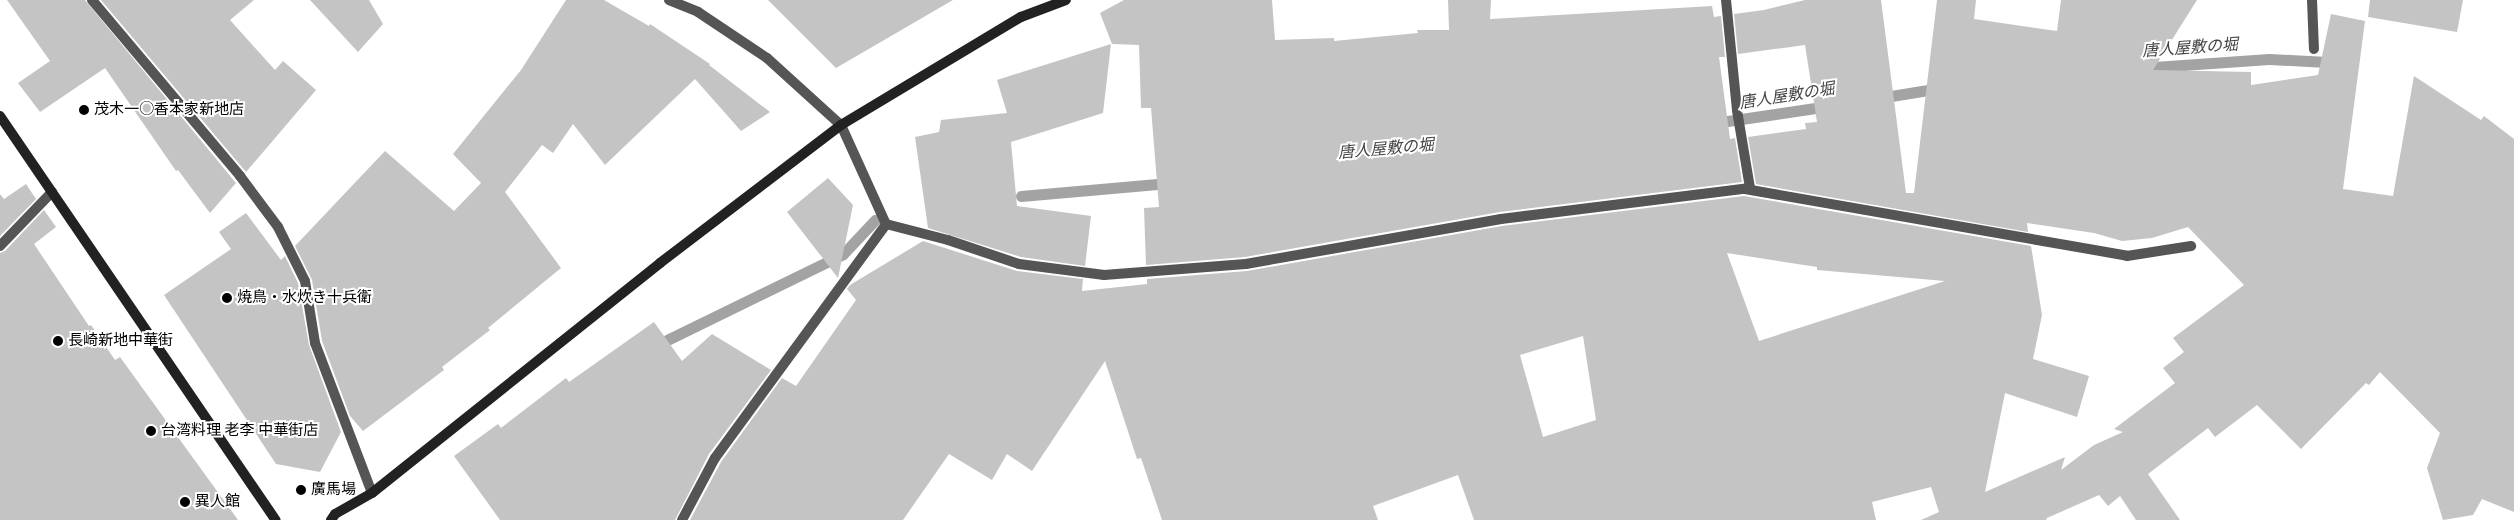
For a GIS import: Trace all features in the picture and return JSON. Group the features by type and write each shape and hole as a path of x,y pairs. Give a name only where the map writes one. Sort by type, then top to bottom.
{"street":[{"path":"92,0 240,176 278,227 306,281 315,343 372,493"},
{"path":"669,0 698,12 767,58 840,125 886,224"},
{"path":"331,520 336,514 372,493 660,263 840,125 1021,17 1066,0"},
{"path":"886,224 948,240 1019,264 1104,275 1246,264 1501,219 1750,188 1737,110 1726,0"},
{"path":"2312,0 2314,49"},
{"path":"0,116 276,520"},
{"path":"1745,189 2127,256 2191,246"},
{"path":"0,246 52,192"},
{"path":"682,520 715,458 886,224"}],"building":[{"path":"7,0 85,0 236,183 210,213 178,170 176,171 105,68 40,112 18,83 50,61"},
{"path":"101,0 254,0 230,20 275,70 283,61 316,90 246,172"},
{"path":"310,0 369,0 383,24 358,52"},
{"path":"566,0 604,0 649,26 650,24 710,64 770,112 741,131 695,79 605,165 573,124 553,153 542,145 505,192 561,268 488,328 490,330 442,367 444,370 363,431 350,416 322,341 312,280 295,246 385,151 454,211 481,183 453,154 521,70"},
{"path":"768,0 953,0 836,68"},
{"path":"1124,0 1272,0 1275,40 1334,38 1334,41 1418,33 1417,30 1449,30 1448,0 1491,0 1490,19 1712,6 1714,17 1721,16 1725,57 1719,57 1730,139 1735,138 1742,182 1500,212 1245,257 1146,265 1144,208 1159,207 1151,108 1141,108 1139,45 1112,44 1100,13"},
{"path":"1805,0 1881,0 1906,193 1914,193 1937,0 1976,0 1974,19 2057,31 2061,0 2197,0 2153,70 2251,72 2251,85 2318,75 2331,14 2365,21 2343,189 2393,196 2414,76 2481,120 2484,116 2514,139 2514,512 2482,499 2473,515 2443,520 2427,468 2440,433 2380,372 2369,385 2366,383 2301,449 2257,405 2215,437 2208,428 2148,474 2180,520 2136,520 2120,496 2108,506 2099,495 2046,520 1921,520 1939,512 1931,487 1872,502 1876,520 1474,520 1458,475 1373,506 1378,520 1162,520 1141,458 1137,459 1105,361 1032,471 1007,454 992,480 949,454 903,520 690,520 721,462 782,378 796,386 856,300 847,289 850,285 923,241 1017,271 1083,279 1082,291 1147,284 1147,279 1247,271 1502,226 1744,196 2031,246 2042,315 2033,359 2089,376 2077,417 2005,393 1985,492 2065,457 2061,470 2094,445 2123,432 2114,429 2175,383 2163,368 2184,352 2173,338 2244,285 2188,227 2152,238 2122,241 2094,233 2027,223 2028,232 1756,184 1748,137 1806,129 1805,123 1817,122 1805,45 1738,54 1734,14 1764,10","holes":["1727,253 1817,267 1817,270 1945,281 1759,341","1583,336 1596,420 1543,437 1520,355"]},
{"path":"2370,0 2463,0 2457,32 2368,17"},
{"path":"1111,44 1103,113 1011,142 1017,206 1091,216 1085,266 1021,257 928,228 915,137 939,132 941,120 1007,113 997,80"},
{"path":"828,178 853,205 838,278 787,212"},
{"path":"26,184 36,199 0,236 0,194 4,199"},
{"name":"長崎新地中華街","path":"44,210 56,227 34,244 89,326 91,325 115,360 120,357 238,520 0,520 0,253 5,251"},
{"path":"246,213 281,260 285,256 298,283 309,345 341,432 320,472 276,464 164,295 231,249 219,232"},
{"path":"654,322 682,361 712,334 771,370 709,454 675,520 500,520 454,456 498,424 501,428 566,378 569,382"}],"waterway":[{"name":"唐人屋敷の堀","path":"2140,68 2269,59 2327,62"},
{"name":"唐人屋敷の堀","path":"1879,98 1940,88"},
{"name":"唐人屋敷の堀","path":"1714,123 1829,106"},
{"name":"唐人屋敷の堀","path":"1021,196 1171,183"},
{"path":"667,340 843,254 875,220"}],"place":[{"name":"茂木一○香本家新地店","path":"84,110"},
{"name":"焼鳥・水炊き十兵衛","path":"227,298"},
{"name":"長崎新地中華街","path":"58,341"},
{"name":"台湾料理 老李 中華街店","path":"151,431"},
{"name":"廣馬場","path":"301,490"},
{"name":"異人館","path":"185,502"}]}
